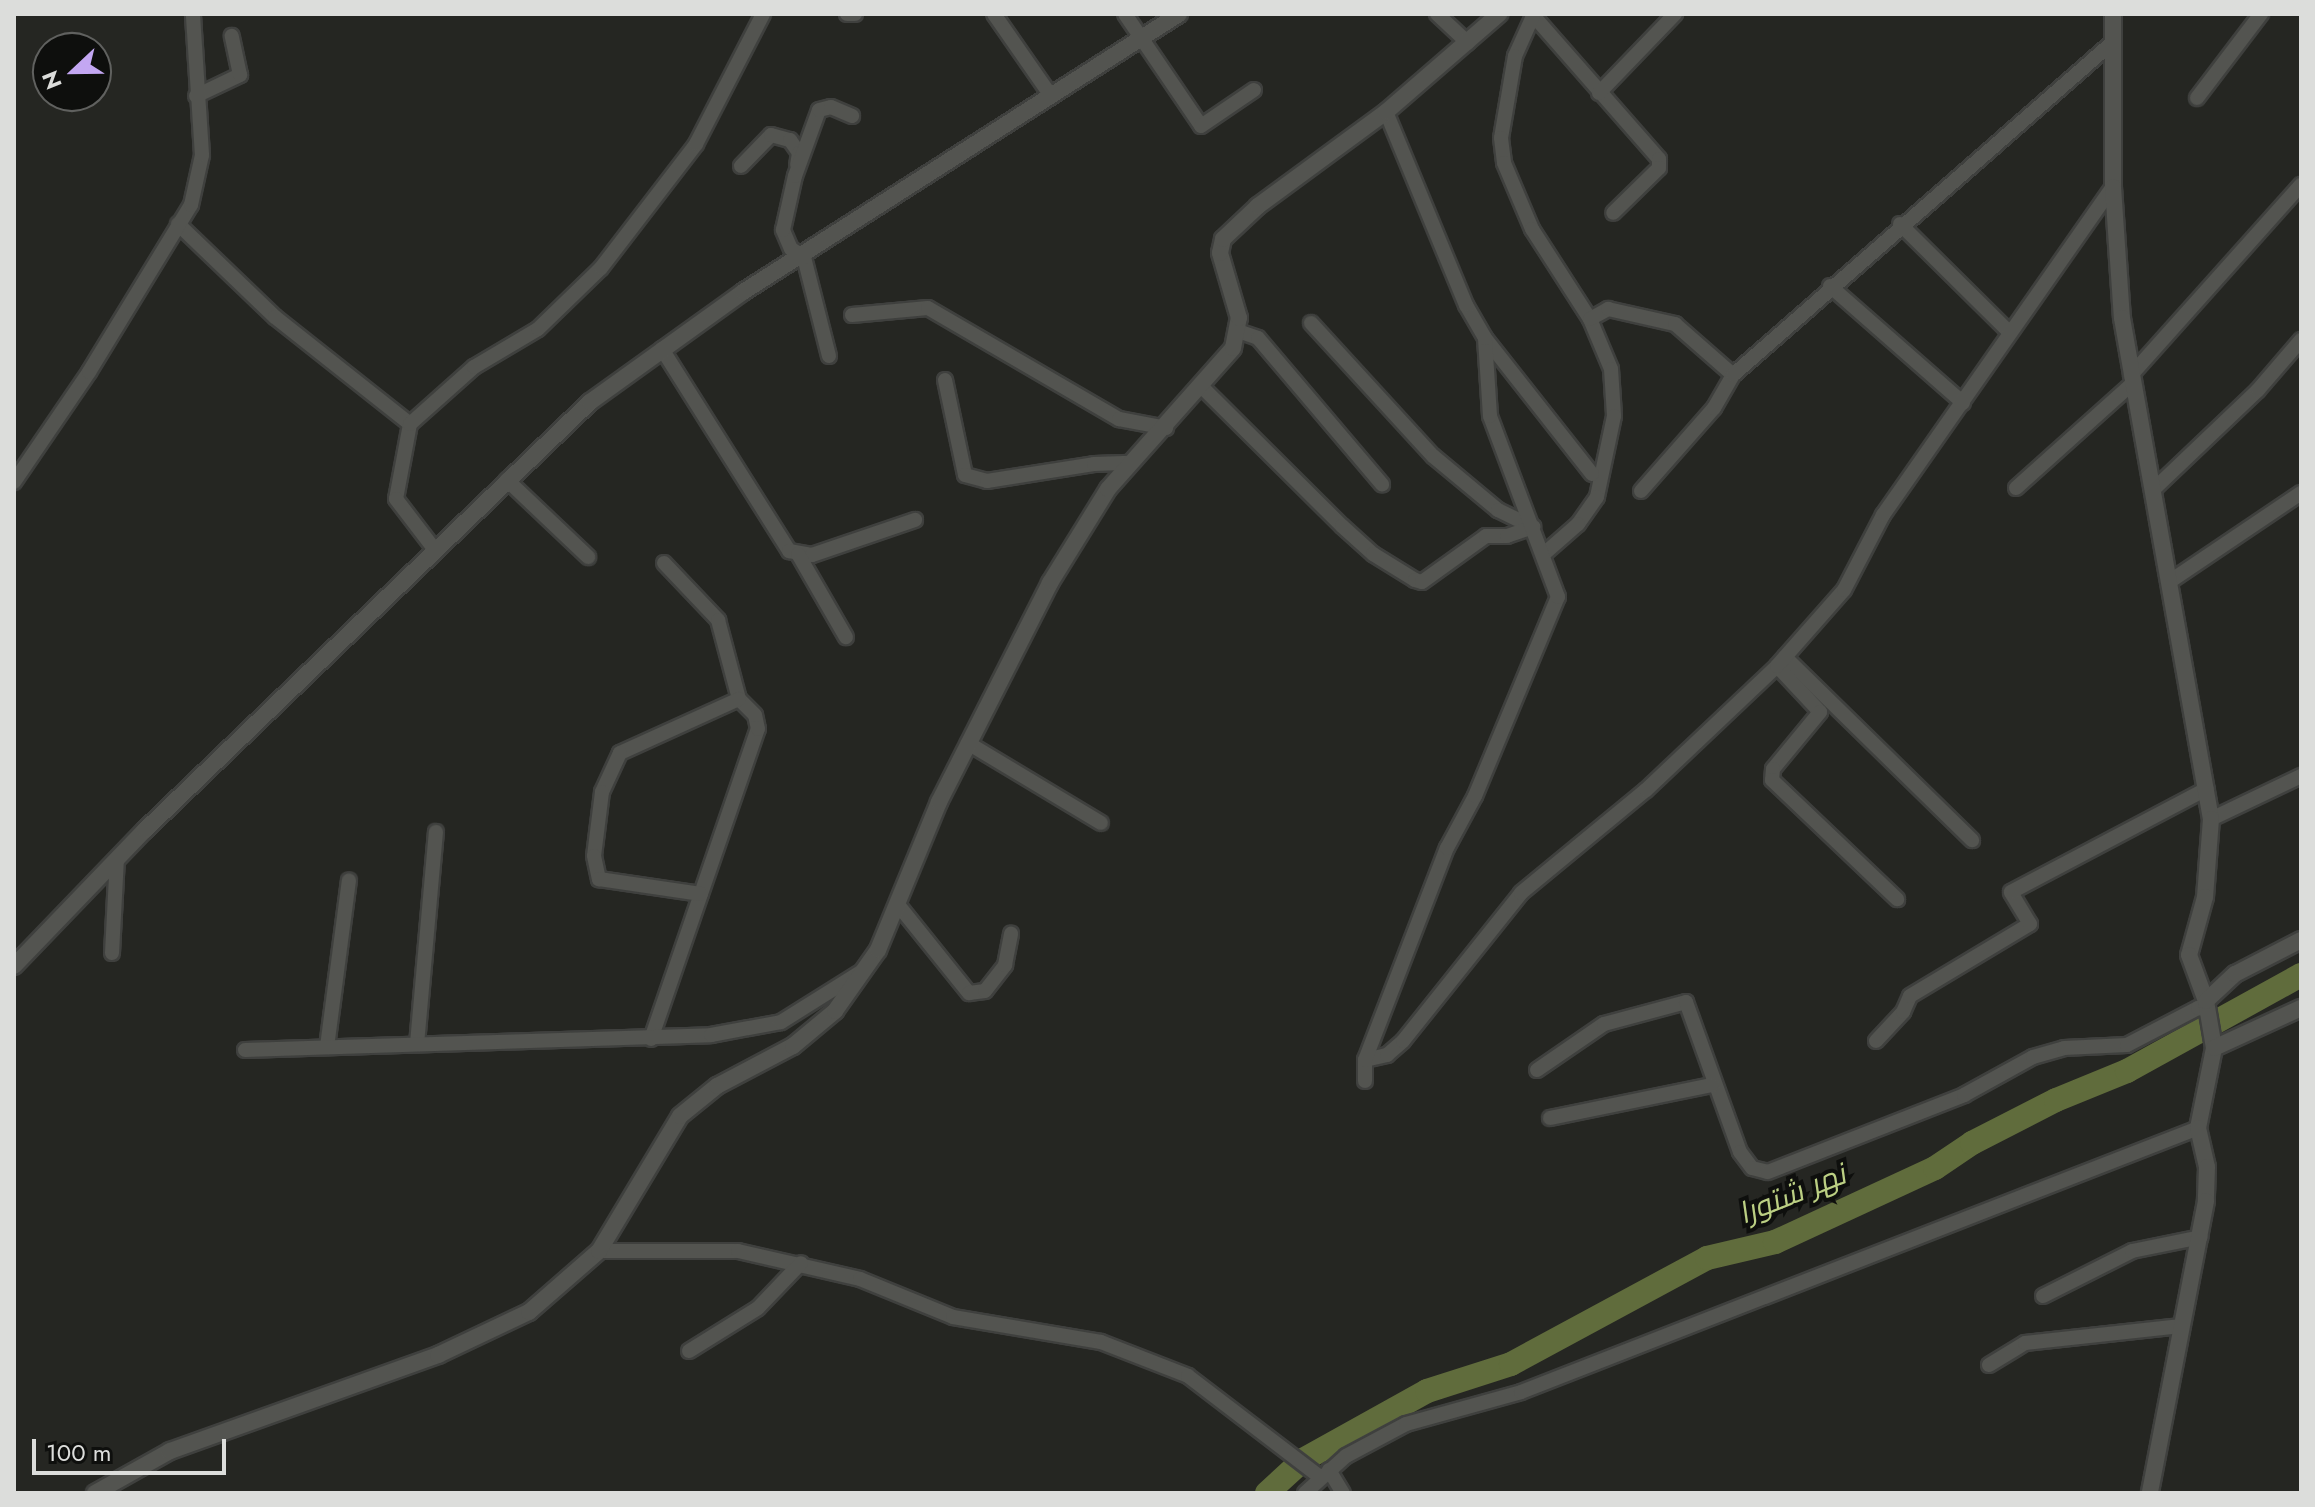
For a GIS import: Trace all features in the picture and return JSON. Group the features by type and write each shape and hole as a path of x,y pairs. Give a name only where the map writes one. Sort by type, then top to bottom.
{"street":[{"path":"14,482 89,372 178,224 199,181 193,14"},
{"path":"435,550 396,499 410,424 474,367 538,329 601,268 696,144 763,14"},
{"path":"847,14 855,14"},
{"path":"994,14 1051,96"},
{"path":"1125,14 1201,126 1254,90"},
{"path":"14,966 117,859 590,402 662,349 1179,14"},
{"path":"1437,14 1468,43"},
{"path":"99,1492 213,1433 488,1334 558,1291 599,1251 680,1116 717,1086 793,1046 820,1025 863,971 899,906 968,743 1050,583 1108,489 1203,388 1233,348 1238,331 1236,302 1220,253 1223,239 1258,206 1386,112 1499,14"},
{"path":"1599,93 1675,14"},
{"path":"2113,14 2113,187 2132,379 2211,819 2205,897 2189,955 2208,1009 2213,1041 2198,1128 2207,1167 2201,1237 2150,1493"},
{"path":"2197,98 2261,14"},
{"path":"1545,553 1578,524 1597,497 1614,416 1611,369 1590,319 1532,229 1504,163 1501,138 1515,56 1533,15 1660,163 1613,213"},
{"path":"196,96 240,75 232,36"},
{"path":"1641,491 1714,408 1733,375 1900,224 2113,42"},
{"path":"795,176 819,110 831,107 852,116"},
{"path":"1386,112 1466,305 1485,338 1592,474"},
{"path":"741,166 771,135 790,140 799,153 783,230 791,249 804,257 829,356"},
{"path":"2016,488 2132,379 2301,185"},
{"path":"1365,1060 1387,1055 1403,1041 1521,893 1646,790 1781,662 1844,590 1883,515 2113,187"},
{"path":"178,224 275,317 410,424"},
{"path":"1900,224 2009,332"},
{"path":"1830,286 1963,403"},
{"path":"852,315 928,308 1119,419 1166,428"},
{"path":"1590,319 1608,309 1675,324 1733,375"},
{"path":"1311,323 1433,456 1498,510 1533,527"},
{"path":"1238,331 1258,338 1382,484"},
{"path":"1365,1081 1365,1060 1447,848 1555,612 1555,581 1490,416 1485,338"},
{"path":"2153,490 2258,390 2301,340"},
{"path":"662,349 778,539 798,554 846,637"},
{"path":"945,380 965,475 987,481 1094,464 1131,463"},
{"path":"1203,388 1342,526 1373,554 1415,580 1422,582 1486,536 1507,536 1533,527"},
{"path":"507,480 588,557"},
{"path":"2169,582 2301,493"},
{"path":"798,554 863,542 915,520"},
{"path":"651,1039 758,729 755,715 739,699 718,620 664,563"},
{"path":"1781,662 1972,840"},
{"path":"1781,662 1820,712 1773,769 1772,780 1897,899"},
{"path":"701,894 599,879 594,856 602,792 620,753 739,699"},
{"path":"968,743 1101,823"},
{"path":"2211,819 2301,776"},
{"path":"1876,1041 1903,1012 1910,996 2030,924 2011,892 2206,789"},
{"path":"417,1044 436,832"},
{"path":"112,953 117,859"},
{"path":"327,1047 349,880"},
{"path":"899,906 969,993 985,991 1005,965 1011,934"},
{"path":"2208,1009 2235,974 2301,940"},
{"path":"245,1050 711,1035 781,1022 863,971"},
{"path":"1537,1070 1604,1024 1686,1002 1712,1085 1746,1161 1768,1172 1964,1095 2033,1057 2064,1048 2127,1045 2198,1008 2208,1009"},
{"path":"2213,1041 2301,1008"},
{"path":"1550,1118 1712,1085"},
{"path":"1305,1493 1324,1474 1406,1424 1521,1392 2198,1128"},
{"path":"2043,1296 2132,1251 2201,1237"},
{"path":"599,1251 738,1251 860,1279 953,1317 1101,1342 1167,1365 1324,1474 1343,1493"},
{"path":"689,1351 758,1308 801,1263"},
{"path":"1989,1365 2025,1343 2181,1326"}],"waterway":[{"name":"نهر شتورا","path":"1267,1493 1303,1460 1427,1391 1511,1364 1707,1258 1775,1242 1935,1168 1972,1143 2056,1100 2127,1071 2301,975"}]}
